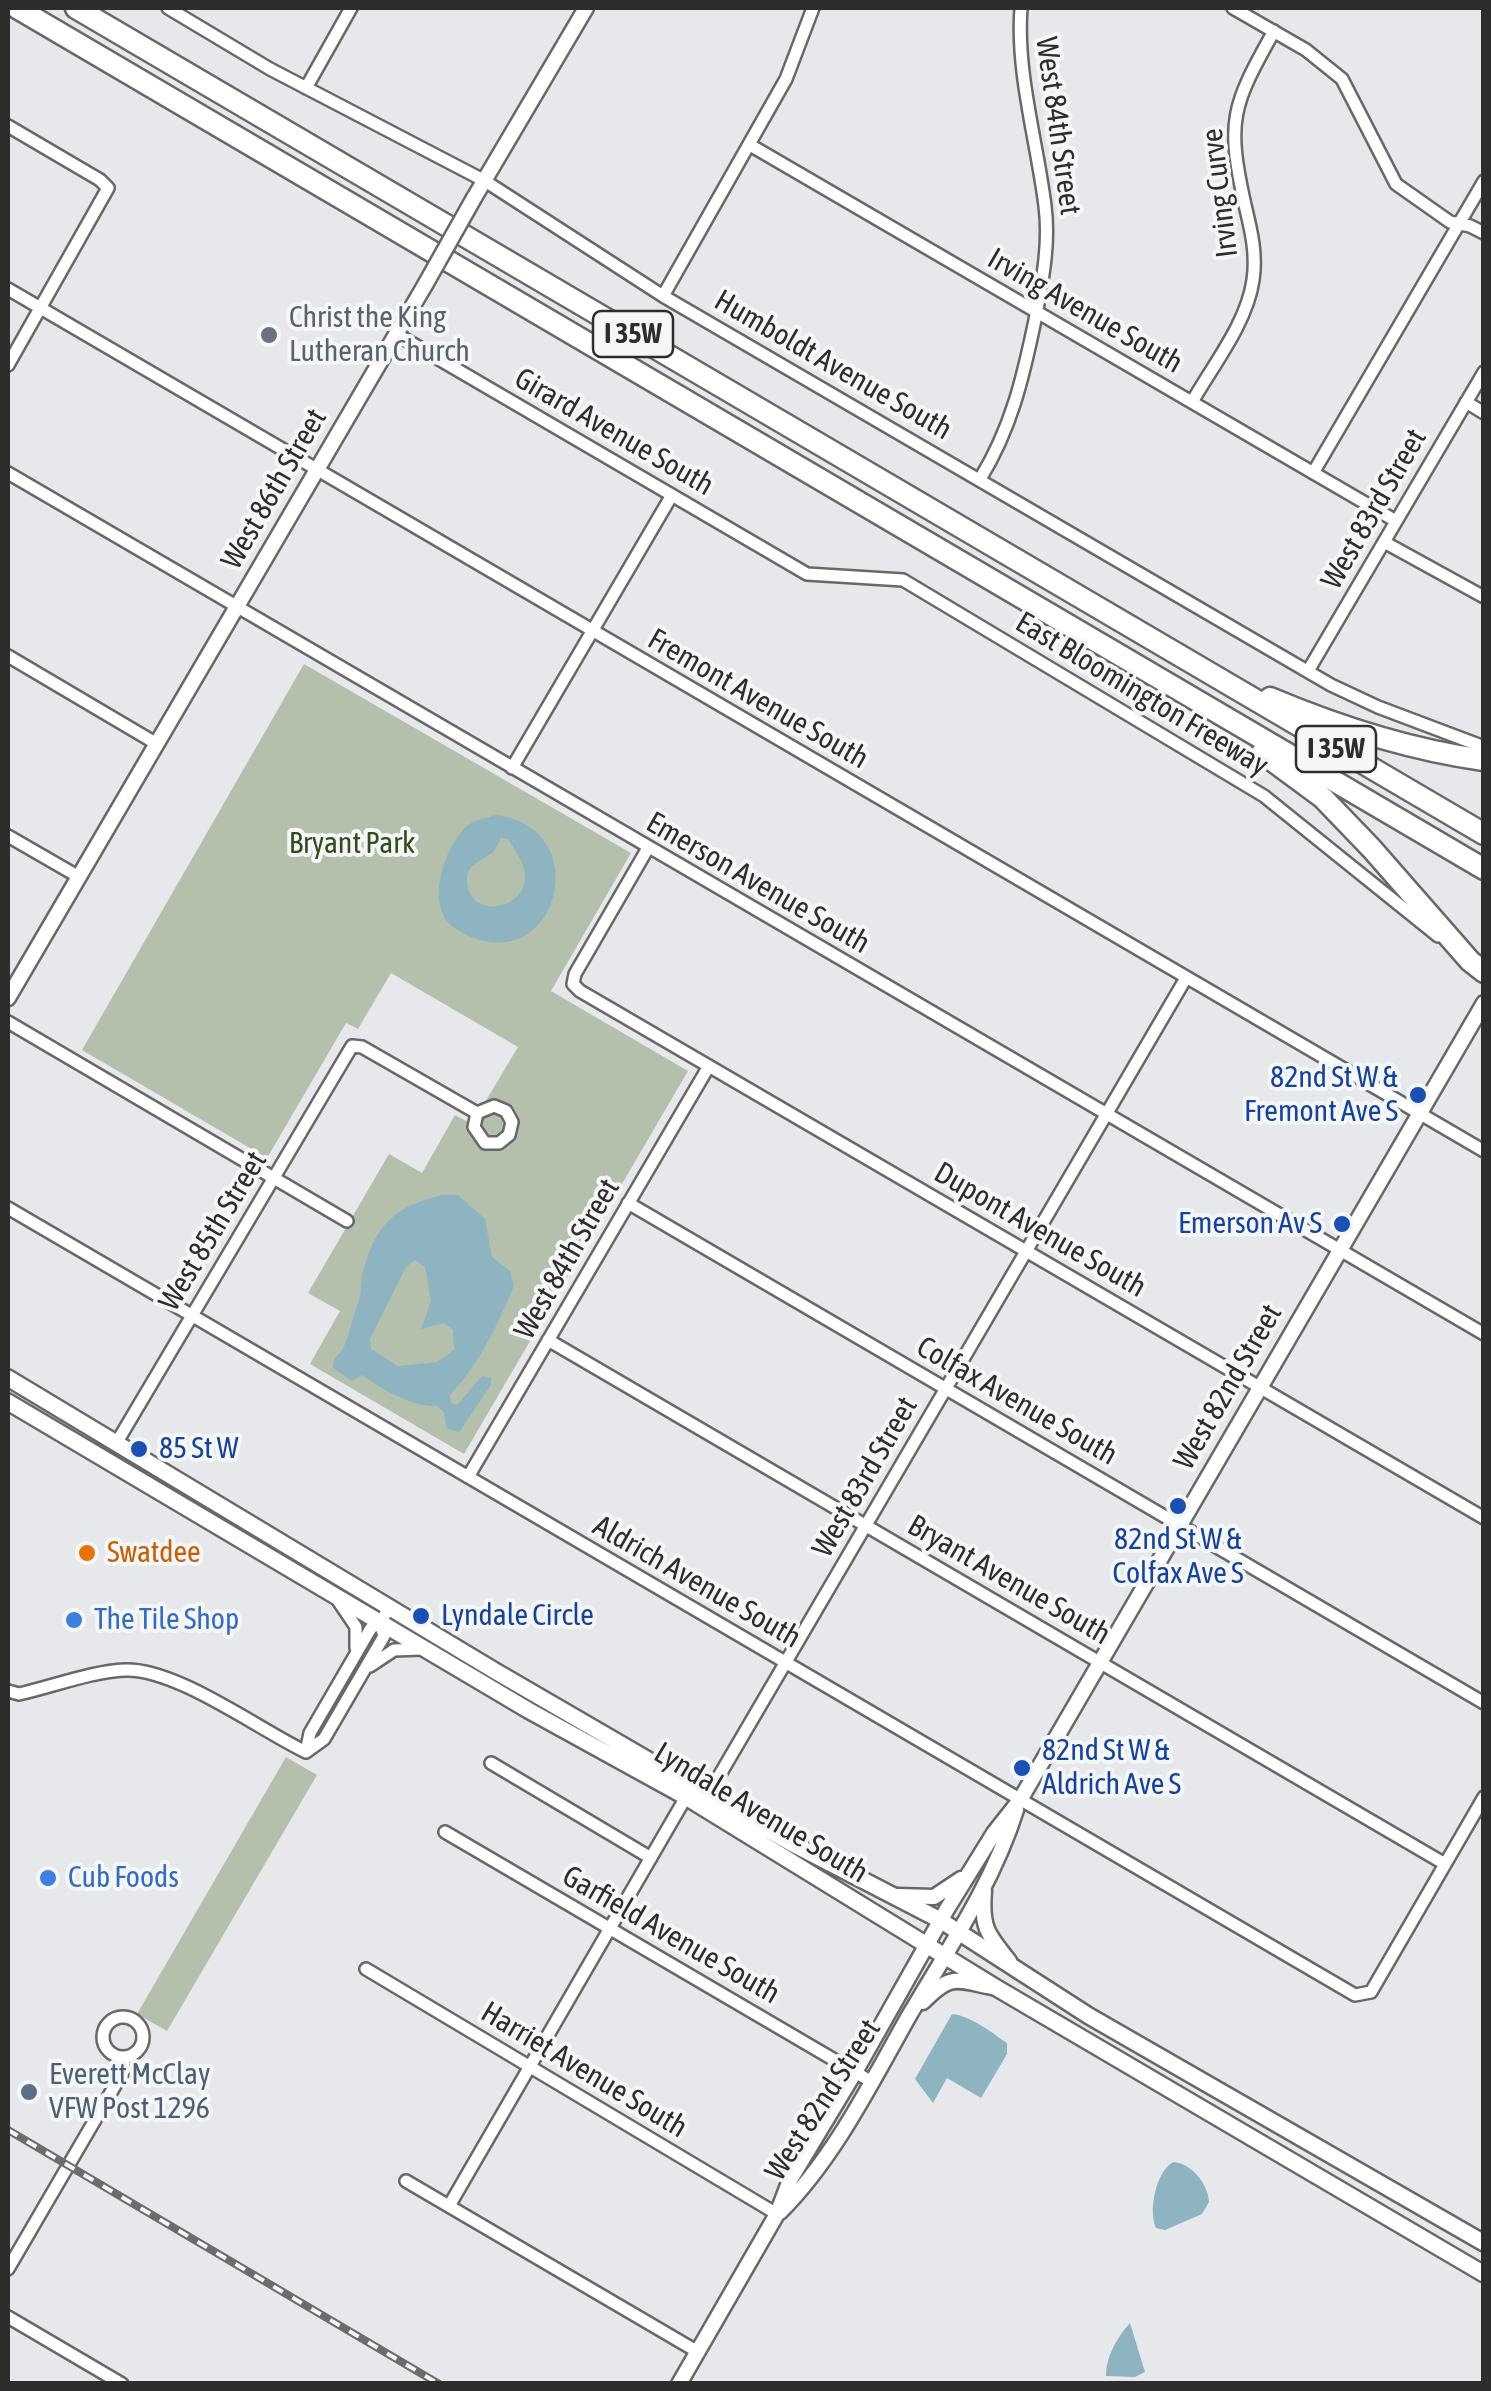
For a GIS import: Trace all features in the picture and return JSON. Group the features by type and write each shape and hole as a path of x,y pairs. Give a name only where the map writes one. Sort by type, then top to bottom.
{"highway":[{"name":"I 35W","path":"17,8 1484,869"},
{"name":"I 35W","path":"76,8 1484,834"},
{"path":"1190,663 1334,724 1448,755 1484,760"},
{"path":"1220,716 1255,748 1323,798 1476,966"}],"main road":[{"name":"Lyndale Avenue South","path":"8,1378 389,1608 791,1843 940,1920 1090,2016 1484,2244"},
{"name":"Lyndale Avenue South","path":"8,1402 425,1650 686,1797 995,1987 1484,2274"}],"street":[{"name":"Humboldt Avenue South","path":"168,8 306,88 485,181 664,296 1308,672 1378,707 1484,747"},
{"path":"306,88 352,8"},
{"name":"West 86th Street","path":"8,998 586,8"},
{"path":"664,296 786,79 813,8"},
{"name":"West 84th Street","path":"980,480 1016,406 1047,252 1048,228 1021,51 1021,8"},
{"path":"1233,8 1315,56 1342,80 1396,184 1433,211 1484,233"},
{"name":"Irving Curve","path":"1192,402 1248,304 1255,258 1232,139 1241,93 1274,31"},
{"path":"8,126 108,188 8,364"},
{"name":"Irving Avenue South","path":"750,145 1396,521"},
{"path":"1314,472 1484,181"},
{"name":"Fremont Avenue South","path":"8,289 1484,1150"},
{"name":"Girard Avenue South","path":"396,334 807,574"},
{"name":"West 83rd Street","path":"1308,672 1484,372"},
{"path":"1466,402 1484,413"},
{"name":"Emerson Avenue South","path":"8,474 1484,1334"},
{"path":"512,768 672,495"},
{"path":"1384,542 1484,598"},
{"name":"East Bloomington Freeway","path":"807,574 903,580 1264,796 1476,966"},
{"path":"8,656 157,744"},
{"path":"8,836 79,877"},
{"name":"Dupont Avenue South","path":"648,848 573,984 1484,1518"},
{"name":"West 83rd Street","path":"708,1795 1186,978"},
{"name":"West 82nd Street","path":"679,2384 777,2214 790,2180 926,1944 969,1872 1020,1800 1484,1003"},
{"path":"8,1022 347,1221"},
{"name":"West 85th Street","path":"117,1442 352,1046 362,1047 477,1113"},
{"name":"West 84th Street","path":"468,1477 709,1066"},
{"name":"Colfax Avenue South","path":"628,1203 1484,1704"},
{"name":"Aldrich Avenue South","path":"8,1208 1355,1995 1371,1992 1444,1864"},
{"name":"Bryant Avenue South","path":"548,1340 1444,1864"},
{"path":"333,1595 356,1626 355,1657"},
{"path":"306,1752 310,1733 372,1628 389,1608"},
{"path":"306,1752 324,1739 384,1636 380,1623"},
{"path":"363,1672 394,1650 425,1650"},
{"path":"8,1691 20,1694 122,1670 149,1671 176,1681 306,1752"},
{"path":"491,1764 651,1858"},
{"path":"449,2206 686,1797"},
{"path":"1444,1864 1484,1797"},
{"name":"West 82nd Street","path":"777,2214 804,2187 872,2082 984,1886 1020,1800"},
{"name":"Garfield Avenue South","path":"445,1832 872,2082"},
{"path":"897,1896 934,1896 969,1872"},
{"path":"984,1886 982,1916 986,1933 1010,1962"},
{"name":"Harriet Avenue South","path":"366,1969 777,2214"},
{"path":"909,2017 945,1982 961,1978 995,1987"},
{"path":"8,2270 124,2070 124,2057"},
{"path":"406,2181 698,2352"},
{"path":"8,2317 122,2384"}],"green space":[{"name":"Bryant Park","path":"304,664 631,853 551,991 688,1071 464,1454 310,1364 340,1311 308,1293 389,1154 422,1173 455,1115 472,1124 518,1047 391,973 358,1029 346,1023 267,1158 82,1050"},
{"path":"286,1757 317,1775 167,2031 137,2014"}],"water":[{"path":"496,815 528,826 548,847 556,873 552,900 540,923 519,939 490,942 456,929 446,919 439,893 445,862 459,836 470,824","holes":["501,838 508,839 523,865 523,887 508,903 486,906 470,892 468,874 493,852"]},
{"path":"458,1195 485,1219 492,1257 510,1271 514,1286 479,1357 450,1395 451,1403 457,1405 482,1376 491,1378 491,1385 459,1432 447,1429 444,1412 437,1406 408,1401 362,1375 352,1381 333,1368 347,1339 374,1242 389,1220 426,1200","holes":["415,1260 425,1267 431,1301 421,1329 444,1323 453,1330 454,1350 437,1362 398,1366 371,1349 370,1339 406,1267"]},
{"path":"952,2014 974,2021 1007,2043 1007,2054 981,2098 947,2078 933,2103 915,2079"},
{"path":"1173,2162 1197,2175 1209,2202 1202,2214 1165,2230 1156,2228 1153,2202 1162,2174"},
{"path":"1130,2323 1145,2372 1135,2377 1106,2376 1113,2348"}],"railway":[{"path":"8,2130 439,2384"}],"place":[{"name":"Christ the King Lutheran Church","path":"269,335"},
{"name":"82nd St W & Fremont Ave S","path":"1418,1095"},
{"name":"Emerson Av S","path":"1342,1224"},
{"name":"85 St W","path":"139,1449"},
{"name":"82nd St W & Colfax Ave S","path":"1178,1506"},
{"name":"Swatdee","path":"87,1553"},
{"name":"Lyndale Circle","path":"421,1616"},
{"name":"The Tile Shop","path":"74,1620"},
{"name":"82nd St W & Aldrich Ave S","path":"1022,1768"},
{"name":"Cub Foods","path":"48,1878"},
{"name":"Everett McClay VFW Post 1296","path":"29,2092"}]}
